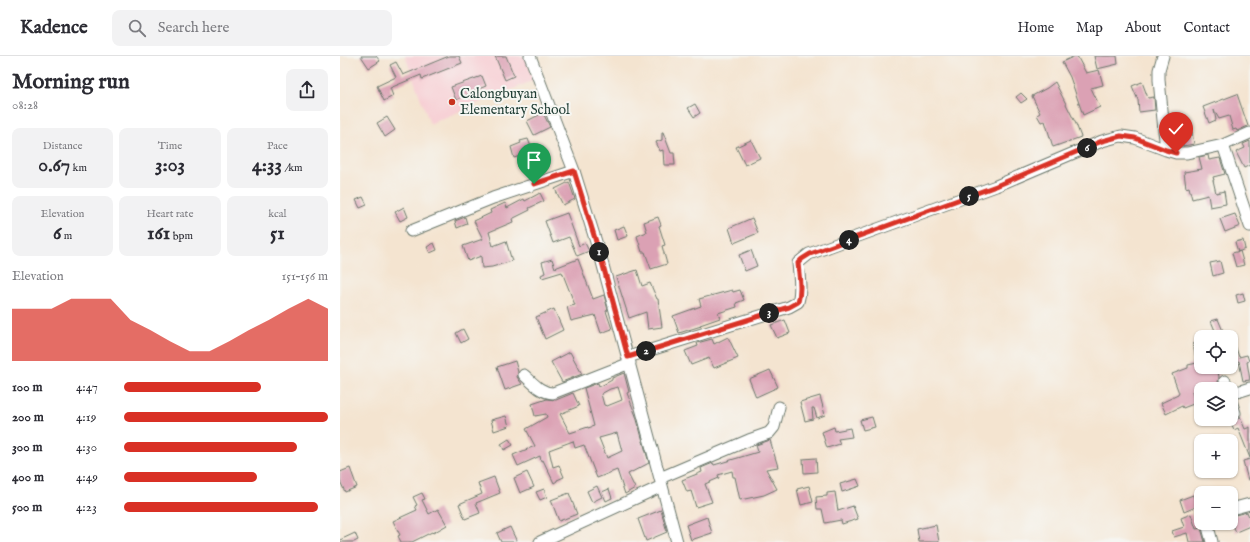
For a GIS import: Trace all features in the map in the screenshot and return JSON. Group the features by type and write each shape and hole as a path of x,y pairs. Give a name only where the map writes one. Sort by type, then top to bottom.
{"street":[{"path":"530,56 574,171 601,258 677,542"},
{"path":"1163,56 1159,70 1159,80 1166,150"},
{"path":"524,375 538,388 548,393 554,393 629,360 789,307 798,302 800,296 801,286 798,263 810,254 996,186 1102,141 1121,136 1135,138 1176,153 1187,153 1223,145 1250,133"},
{"path":"1223,145 1250,226"},
{"path":"410,231 493,198 574,171"},
{"path":"1238,392 1250,388"},
{"path":"540,542 749,440 769,433 774,426 779,407"},
{"path":"1238,507 1250,504"},
{"path":"1209,530 1212,542"}],"shaded area":[{"name":"Calongbuyan Elementary School","path":"405,56 525,56 534,80 430,124"}],"building":[{"path":"361,56 376,56 380,61 369,68"},
{"path":"449,56 459,56 462,63 422,79 421,75 390,88 393,96 384,101 377,86 396,77 390,65 396,62 403,75"},
{"path":"495,56 506,56 514,76 505,80"},
{"path":"1077,56 1086,73 1099,70 1103,85 1091,88 1100,107 1083,115 1070,77 1062,62"},
{"path":"1094,56 1117,56 1118,64 1097,69"},
{"path":"482,76 486,86 456,100 451,87"},
{"path":"1055,82 1081,137 1053,147 1045,121 1041,122 1037,115 1040,113 1032,96"},
{"path":"1142,82 1148,98 1154,97 1155,110 1139,112 1138,100 1132,86"},
{"path":"1021,93 1027,99 1021,103 1016,97"},
{"path":"1237,94 1248,126 1237,131 1236,129 1233,130 1229,116 1219,119 1214,110 1216,120 1209,123 1203,107"},
{"path":"695,104 700,113 694,117 688,108"},
{"path":"543,113 550,127 534,135 527,121"},
{"path":"387,117 395,130 385,137 377,123"},
{"path":"662,132 671,153 674,153 675,165 664,165 663,150 660,151 656,142 662,140"},
{"path":"1192,132 1194,144 1183,146 1181,135"},
{"path":"528,139 533,152 514,158 511,147 521,143 520,141"},
{"path":"751,140 760,158 745,165 736,147"},
{"path":"1250,141 1250,165 1244,168 1236,152 1245,148 1243,144"},
{"path":"1208,155 1209,160 1220,158 1225,174 1213,177 1213,180 1216,193 1224,191 1226,204 1210,207 1208,195 1192,199 1189,187 1186,188 1184,172 1202,169 1199,157"},
{"path":"569,182 575,199 563,205 555,189"},
{"path":"540,193 544,201 529,208 530,210 512,219 513,222 489,232 493,246 506,241 512,261 492,267 482,268 481,256 468,261 463,246 483,239 474,221 491,213 490,210 505,203 507,208"},
{"path":"363,197 367,205 360,208 356,200"},
{"path":"404,207 408,217 400,221 395,212"},
{"path":"567,213 579,246 585,243 589,251 577,256 569,237 553,243 545,221"},
{"path":"1235,214 1240,226 1225,232 1220,219"},
{"path":"465,217 467,224 457,228 455,221"},
{"path":"658,217 661,225 659,226 665,245 662,246 667,264 651,269 645,252 642,252 637,236 647,232 644,222"},
{"path":"752,218 758,233 734,243 729,228"},
{"path":"624,226 628,236 617,240 614,230"},
{"path":"1243,240 1245,249 1238,252 1235,242"},
{"path":"434,243 437,250 430,253 427,247"},
{"path":"751,250 757,266 745,271 739,255"},
{"path":"1240,251 1244,265 1236,267 1232,253"},
{"path":"552,259 555,268 578,259 593,299 604,295 608,310 606,311 612,329 601,333 595,315 571,321 567,307 575,305 562,272 542,278 541,275 545,273 542,262"},
{"path":"1220,261 1223,273 1213,276 1210,263"},
{"path":"637,270 642,286 650,283 658,299 662,327 648,329 646,312 629,318 616,277"},
{"path":"732,290 733,292 740,290 744,300 736,303 737,307 718,313 720,318 679,333 673,316 701,306 699,299"},
{"path":"1243,293 1245,301 1238,303 1236,295"},
{"path":"554,309 563,330 545,339 536,317"},
{"path":"1218,319 1223,330 1215,330 1211,321"},
{"path":"785,320 790,333 777,338 771,325"},
{"path":"463,329 468,339 461,343 456,333"},
{"path":"728,337 738,358 714,368 709,358 691,365 685,351 698,346 697,343 712,339 714,344"},
{"path":"570,352 582,374 562,382 551,362"},
{"path":"1238,354 1239,357 1247,355 1249,361 1247,362 1250,380 1243,381"},
{"path":"515,361 518,372 517,377 522,384 505,390 497,367"},
{"path":"1194,364 1194,374 1218,374 1218,382 1194,382 1194,391 1192,392 1194,404 1183,408 1182,406 1166,414 1161,403 1178,395 1179,393 1172,374 1188,368 1188,365"},
{"path":"770,370 778,387 756,397 749,379"},
{"path":"624,373 629,392 627,393 636,416 649,463 628,474 635,488 625,494 617,470 597,478 584,445 575,448 573,441 549,450 553,467 559,465 564,477 554,483 543,460 541,461 540,456 518,466 513,455 535,446 526,429 547,417 546,414 535,416 532,404 547,399 556,400 573,393 579,406 560,414 570,433 588,428 594,426 584,388 598,383 599,387 612,380 612,378","holes":["618,387 622,400 607,406 604,405 601,394","617,433 622,451 607,458 599,438"]},
{"path":"820,396 825,415 817,418 814,408 812,408 813,419 805,421 800,402"},
{"path":"506,416 509,426 494,431 491,420"},
{"path":"872,417 875,427 863,430 860,420"},
{"path":"1240,417 1245,429 1250,427 1250,458 1238,428 1234,430 1232,426 1238,426 1238,418"},
{"path":"834,427 835,431 850,428 852,437 838,439 840,444 827,448 822,432"},
{"path":"509,439 513,445 504,450 501,444"},
{"path":"770,440 778,467 766,469 777,489 764,495 740,500 735,477 733,477 732,471 718,475 719,478 705,484 712,502 696,507 691,491 687,492 682,480 702,472 701,468 713,463 714,465 758,452 756,445"},
{"path":"816,458 817,472 804,473 803,459"},
{"path":"1250,459 1250,479 1248,480 1243,461"},
{"path":"350,468 357,487 345,492 340,481 340,472"},
{"path":"527,472 534,487 520,493 514,478"},
{"path":"494,477 500,493 476,503 480,513 465,519 459,504 482,494 478,483"},
{"path":"857,479 860,486 842,492 840,484"},
{"path":"597,486 602,497 592,502 587,491"},
{"path":"809,486 813,502 801,505 797,489"},
{"path":"544,489 547,497 540,500 536,492"},
{"path":"609,489 612,498 606,501 602,492"},
{"path":"835,492 838,511 853,506 858,519 842,524 841,520 825,523 822,509 817,509 816,497 827,496 827,493"},
{"path":"422,493 425,499 422,500 429,514 438,509 447,525 412,542 401,542 398,536 400,535 393,521 417,510 415,506 417,505 413,497"},
{"path":"569,493 577,514 559,521 551,500"},
{"path":"1193,495 1194,508 1184,512 1180,500"},
{"path":"661,510 667,532 646,541 638,519"},
{"path":"1247,512 1250,519 1250,526 1236,532 1235,530 1238,530 1238,514"},
{"path":"1191,514 1194,523 1194,530 1202,530 1205,542 1189,542 1187,533 1174,537 1172,531 1184,527 1181,518"},
{"path":"707,517 712,533 691,540 686,525"},
{"path":"936,525 939,542 919,542 917,529"},
{"path":"510,527 517,542 501,542 497,533"},
{"path":"355,533 358,540 354,542 340,542 340,540"}],"place":[{"name":"Calongbuyan Elementary School","path":"452,102"}],"route":[{"path":"534,184 574,171 601,258 628,357 789,307 798,302 800,296 801,286 798,274 798,263 810,254 996,186 1102,141 1121,136 1135,138 1176,153"}]}
